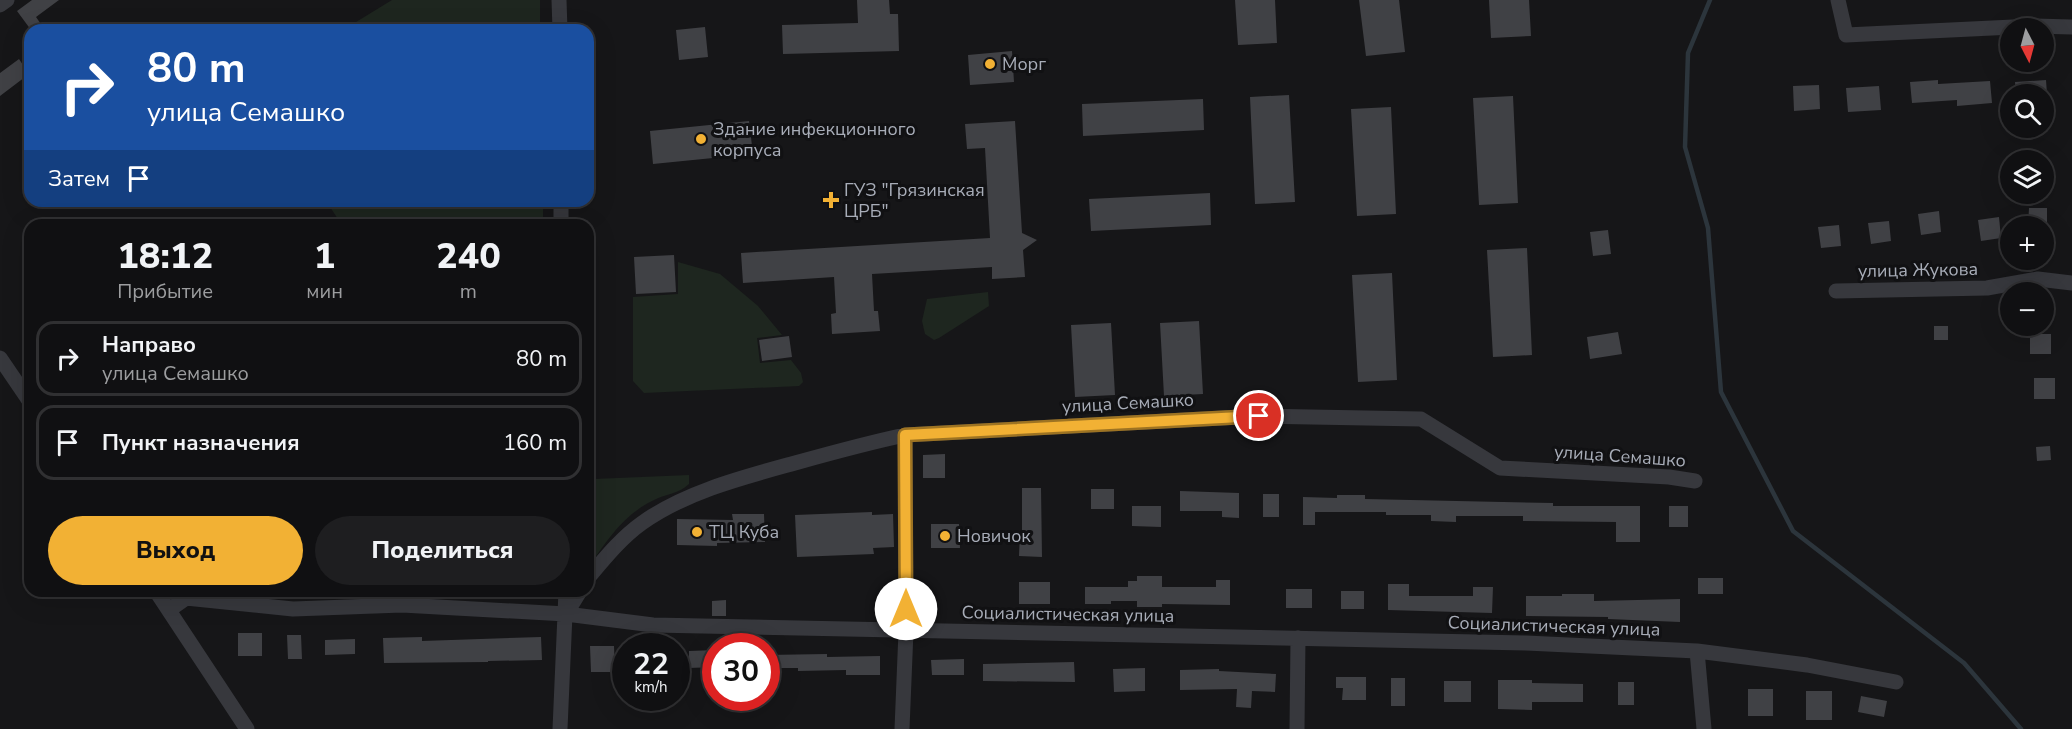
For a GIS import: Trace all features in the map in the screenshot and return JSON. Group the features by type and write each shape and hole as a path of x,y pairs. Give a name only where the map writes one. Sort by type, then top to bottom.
{"street":[{"path":"0,5 7,0"},
{"path":"559,0 560,24"},
{"path":"1838,0 1846,35 2034,26 2072,27"},
{"name":"улица Жукова","path":"1836,291 1987,288 2038,279 2072,283"},
{"path":"0,358 24,393"},
{"name":"улица Семашко","path":"594,571 619,542 643,522 670,506 742,478 862,444 905,435 1259,416 1421,419 1500,468 1669,477 1695,481"},
{"path":"902,729 906,630 905,435"},
{"path":"160,597 247,729"},
{"path":"560,729 566,597"},
{"path":"566,614 576,597"},
{"name":"Социалистическая улица","path":"169,610 186,598 293,609 402,605 566,614 653,625 1298,638 1698,651 1807,665 1896,682"},
{"path":"1298,638 1298,729"},
{"path":"1698,651 1704,729"}],"shaded area":[{"path":"392,0 540,0 540,24 353,24"},
{"path":"330,207 543,207 543,219 338,219"},
{"path":"678,262 720,274 758,306 782,335 757,338 760,363 791,360 801,373 803,382 799,386 644,393 633,381 633,297 678,294"},
{"path":"988,292 989,306 939,338 934,340 925,334 922,321 927,299"},
{"path":"689,475 689,484 681,490 641,507 623,522 594,559 594,479"}],"building":[{"path":"32,0 59,0 36,17 41,24 27,24 17,11"},
{"path":"857,0 889,0 890,14 898,14 899,51 783,54 782,25 858,23"},
{"path":"1235,0 1275,0 1277,43 1238,45"},
{"path":"1359,0 1399,0 1405,52 1366,56"},
{"path":"1489,0 1529,0 1531,36 1491,38"},
{"path":"705,27 708,57 679,60 676,30"},
{"name":"Морг","path":"1012,51 1014,82 970,85 968,55"},
{"path":"19,59 24,66 24,78 0,96 0,73"},
{"path":"1938,80 1938,84 1990,81 1992,103 1957,106 1957,100 1912,103 1910,82"},
{"path":"2046,80 2046,84 2015,84 2015,82"},
{"path":"1819,85 1820,109 1794,111 1793,86"},
{"path":"1879,86 1881,110 1848,112 1846,88"},
{"path":"1289,95 1295,202 1255,204 1250,97"},
{"path":"1513,96 1518,203 1479,205 1473,98"},
{"path":"1203,99 1204,130 1083,136 1082,104"},
{"path":"1391,107 1396,214 1357,216 1351,109"},
{"name":"Здание инфекционного корпуса","path":"749,121 753,154 653,164 650,131"},
{"path":"1015,121 1022,233 1037,240 1023,250 1025,277 992,279 992,267 872,274 874,311 878,311 880,331 832,334 831,314 836,313 834,277 743,283 741,253 990,238 985,148 967,149 965,124"},
{"path":"1210,193 1211,225 1091,231 1089,199"},
{"path":"2029,208 2047,208 2047,216 2029,216"},
{"path":"1939,211 1941,232 1921,235 1918,214"},
{"path":"1999,217 2000,238 1981,241 1978,220"},
{"path":"1889,221 1891,241 1871,244 1868,223"},
{"path":"1839,225 1841,246 1821,248 1818,227"},
{"path":"1608,230 1611,254 1593,256 1590,232"},
{"path":"1527,248 1532,355 1493,357 1487,250"},
{"path":"674,255 676,292 636,294 634,257"},
{"path":"1392,273 1397,380 1358,382 1352,275"},
{"path":"1199,321 1203,394 1164,396 1160,323"},
{"path":"1111,323 1115,395 1075,397 1071,325"},
{"path":"1934,326 1948,326 1948,340 1934,340"},
{"path":"1618,332 1622,354 1590,359 1587,337"},
{"path":"789,336 792,357 762,361 759,340"},
{"path":"2030,336 2051,336 2051,354 2030,354"},
{"path":"2034,378 2055,378 2055,399 2034,399"},
{"path":"2050,446 2051,460 2037,461 2036,447"},
{"path":"945,454 945,478 923,478 923,455"},
{"path":"1022,488 1041,488 1042,557 1019,556 1020,532 1022,533"},
{"path":"1091,489 1114,489 1114,509 1091,509"},
{"path":"1180,491 1239,493 1239,518 1222,517 1222,511 1180,511"},
{"path":"1263,494 1279,494 1279,517 1263,517"},
{"path":"1337,495 1365,495 1365,499 1553,503 1553,506 1640,506 1640,542 1616,542 1616,522 1523,521 1523,516 1456,516 1456,522 1431,521 1431,515 1386,515 1386,512 1315,512 1315,525 1303,525 1303,497 1337,498"},
{"path":"1132,506 1161,506 1161,527 1132,526"},
{"path":"1669,506 1688,506 1688,527 1669,527"},
{"path":"872,512 872,515 893,514 894,547 873,548 874,554 797,557 795,515"},
{"path":"732,514 764,514 765,542 717,543 717,546 677,545 677,519 733,520"},
{"path":"931,524 959,524 960,548 931,548"},
{"path":"1137,576 1162,576 1162,587 1216,587 1216,580 1230,580 1230,605 1162,604 1162,607 1137,607 1137,601 1085,604 1085,587 1128,587 1128,581 1137,581"},
{"path":"1698,578 1723,578 1723,594 1698,594"},
{"path":"1019,582 1050,582 1050,604 1019,604"},
{"path":"1388,584 1409,584 1409,596 1473,596 1473,587 1493,587 1492,613 1388,610"},
{"path":"1286,589 1312,589 1312,608 1286,608"},
{"path":"1341,591 1364,591 1364,609 1341,609"},
{"path":"1562,594 1594,594 1594,601 1680,599 1680,622 1608,619 1608,617 1526,616 1526,596 1562,596"},
{"path":"726,600 726,616 712,616 712,601"},
{"path":"238,633 262,633 262,656 238,656"},
{"path":"287,635 301,635 302,659 288,659"},
{"path":"422,637 422,641 541,637 542,660 384,663 383,638"},
{"path":"355,639 355,654 325,655 325,640"},
{"path":"590,646 612,646 612,672 591,672"},
{"path":"690,651 702,651 702,668 690,668"},
{"path":"780,655 880,656 880,675 846,675 846,670 798,671 798,668 780,668"},
{"path":"964,659 964,675 932,675 931,660"},
{"path":"1074,662 1075,682 983,681 983,664"},
{"path":"1145,668 1145,691 1114,692 1113,669"},
{"path":"1219,669 1219,671 1276,674 1275,692 1252,691 1251,708 1236,707 1237,689 1180,690 1180,670"},
{"path":"1336,677 1366,677 1366,700 1342,700 1343,688 1336,688"},
{"path":"1391,678 1405,678 1405,706 1391,706"},
{"path":"1498,680 1583,684 1583,702 1532,702 1532,710 1498,709"},
{"path":"1444,681 1471,681 1471,702 1444,702"},
{"path":"1618,682 1634,682 1634,705 1618,705"},
{"path":"1748,689 1773,689 1773,716 1748,716"},
{"path":"1806,691 1832,691 1832,720 1806,720"},
{"path":"1861,696 1887,701 1884,717 1858,712"}],"waterway":[{"path":"1710,0 1688,53 1685,147 1708,228 1721,392 1793,531 1964,663 2021,729"}],"place":[{"name":"Морг","path":"990,64"},
{"name":"Здание инфекционного корпуса","path":"701,139"},
{"name":"ГУЗ \"Грязинская ЦРБ\"","path":"831,200"},
{"name":"ТЦ Куба","path":"697,532"},
{"name":"Новичок","path":"945,536"}],"route":[{"path":"906,609 905,435 1259,416"}]}
